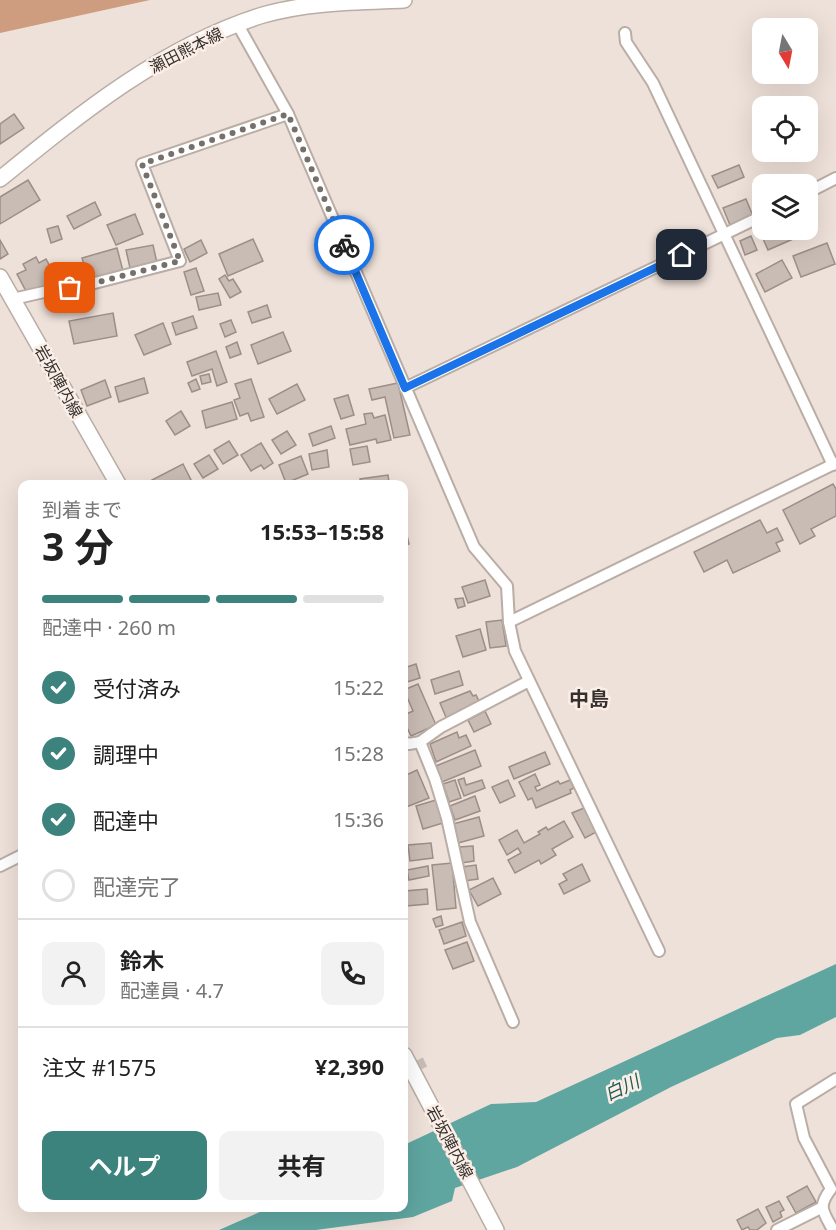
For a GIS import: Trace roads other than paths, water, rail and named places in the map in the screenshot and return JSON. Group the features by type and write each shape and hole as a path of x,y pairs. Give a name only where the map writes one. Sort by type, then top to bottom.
{"main road":[{"name":"瀬田熊本線","path":"0,179 79,115 122,85 208,35 264,15 309,6 357,1 404,0"},
{"name":"岩坂陣内線","path":"0,278 116,480"},
{"name":"岩坂陣内線","path":"408,1062 496,1230"}],"street":[{"path":"238,25 288,114 474,547 507,586 509,622 515,651 659,951"},
{"path":"509,622 834,464 653,83 626,42 624,33"},
{"path":"13,299 83,286 180,261 142,164 288,114"},
{"path":"818,187 836,178"},
{"path":"405,388 752,221"},
{"path":"408,744 420,742 441,727 529,681"},
{"path":"420,742 447,818 470,922 513,1022"},
{"path":"0,866 18,857"},
{"path":"833,1230 821,1208 822,1199 831,1188 804,1138 796,1104 836,1079"},
{"path":"777,1230 821,1208"}],"water":[{"name":"白川","path":"836,964 836,1017 800,1035 777,1038 671,1087 517,1167 455,1188 452,1201 413,1217 316,1230 219,1230 260,1212 408,1212 408,1143 491,1104 536,1102"}],"tunnel":[{"path":"408,1070 425,1062"}],"district":[{"name":"中島","path":"589,699"}]}
